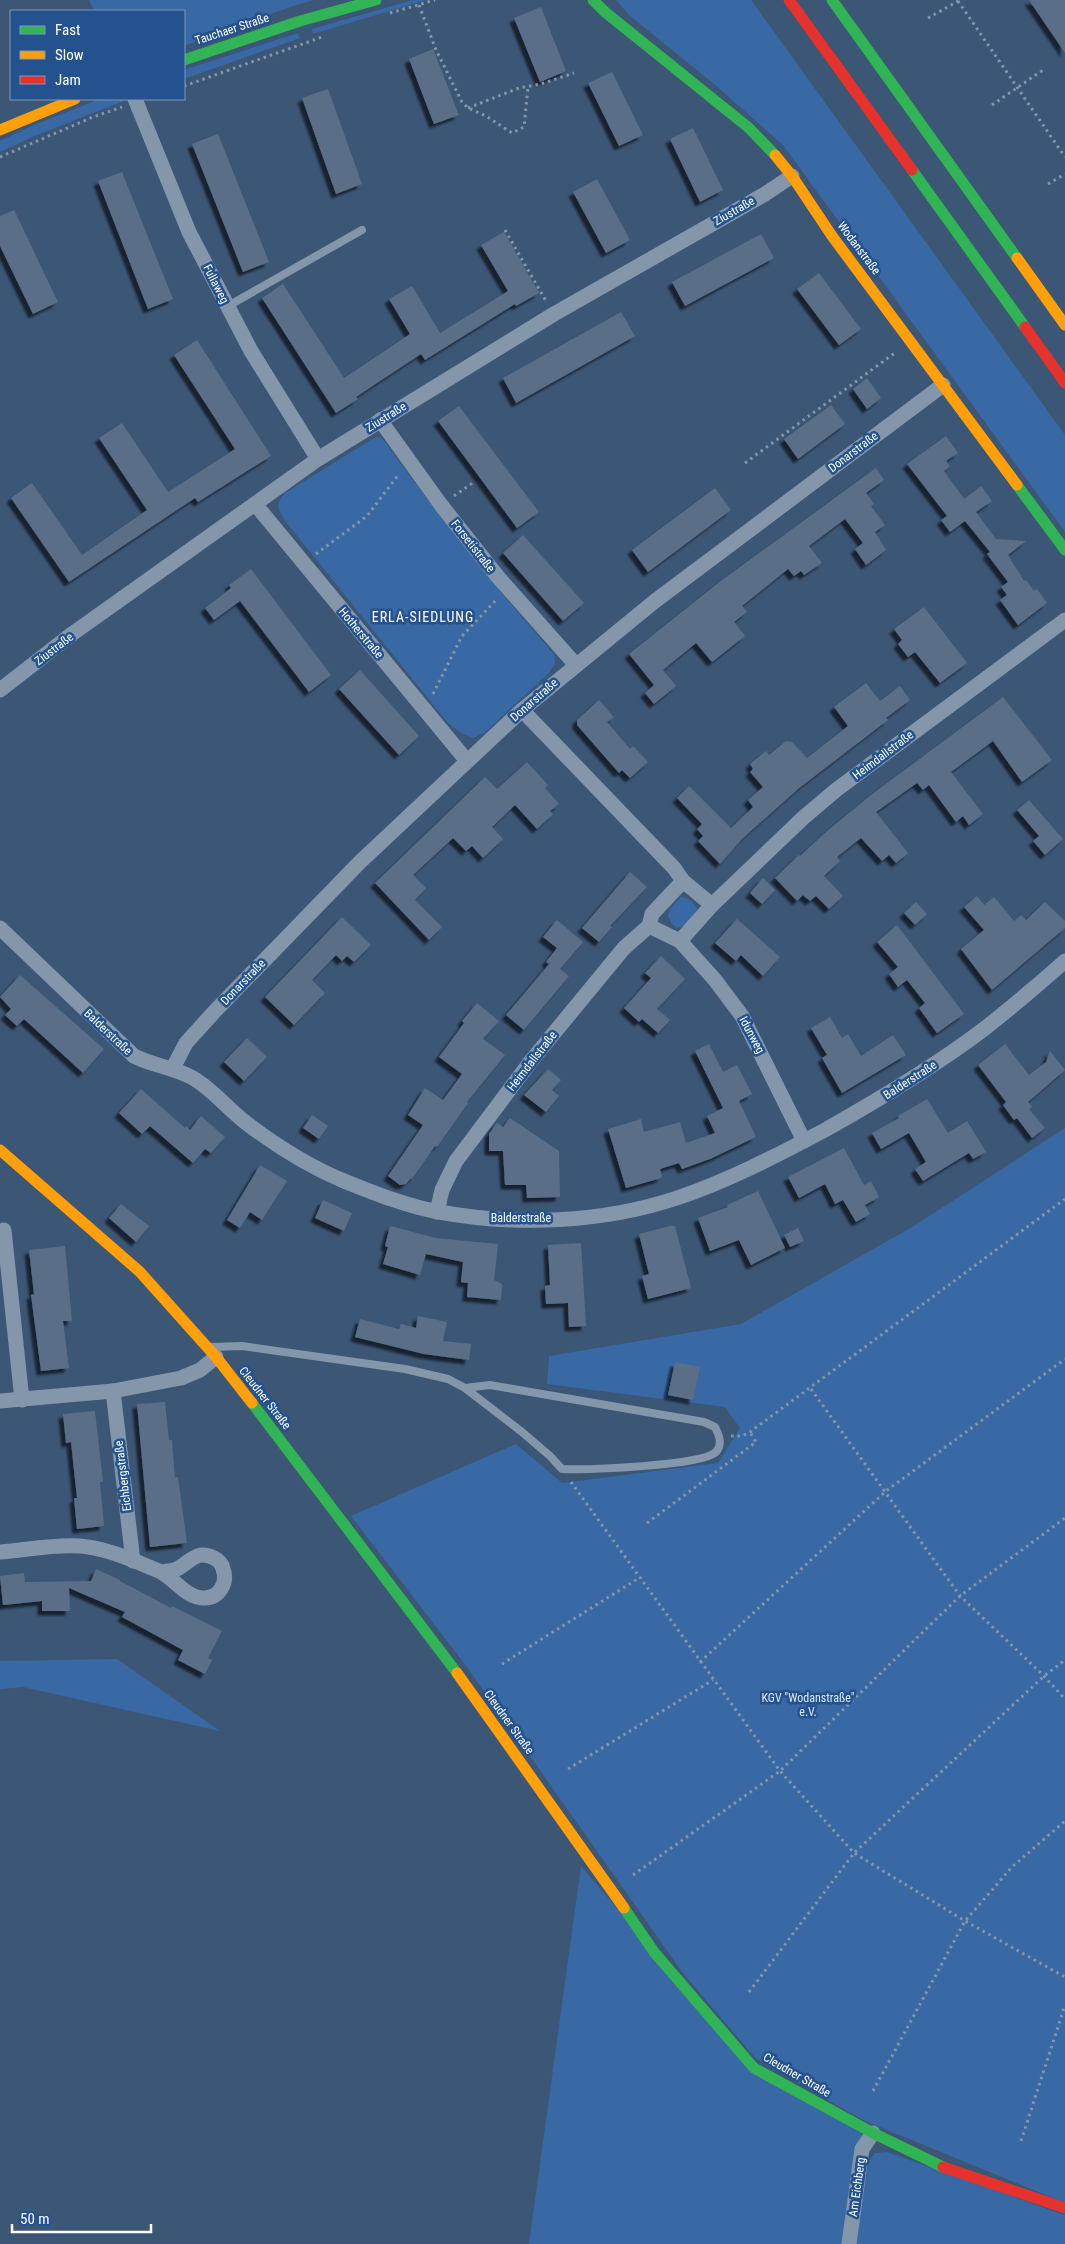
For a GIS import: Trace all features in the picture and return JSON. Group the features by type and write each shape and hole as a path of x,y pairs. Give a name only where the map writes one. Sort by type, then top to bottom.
{"main road":[{"name":"Tauchaer Straße","path":"185,60 300,21 376,0"},
{"name":"Wodanstraße","path":"593,0 605,12 749,128 792,176 832,236 912,341 1065,550"},
{"path":"789,0 1065,383"},
{"path":"832,0 1065,326"},
{"path":"0,130 73,100"},
{"name":"Cleudner Straße","path":"0,1150 140,1272 212,1352 441,1650 654,1952 754,2068 873,2133 935,2164 1065,2208"}],"street":[{"name":"Fullaweg","path":"136,100 189,232 251,351 318,459"},
{"name":"Ziustraße","path":"0,690 72,634 318,459 554,314 765,194 792,176"},
{"name":"Donarstraße","path":"173,1068 186,1043 215,1011 360,862 522,710 575,664 778,507 943,385"},
{"name":"Forsetistraße","path":"380,420 441,504 508,588 575,664"},
{"name":"Hotherstraße","path":"255,504 466,761"},
{"name":"Heimdallstraße","path":"680,941 712,904 803,818 836,790 1065,620"},
{"path":"522,710 674,868 683,881 712,904"},
{"name":"Heimdallstraße","path":"437,1212 442,1190 456,1161 531,1062 624,948 650,926 652,914 683,881"},
{"path":"650,926 680,941"},
{"name":"Balderstraße","path":"0,928 134,1056 150,1064 173,1068 193,1078 244,1121 280,1147 308,1164 378,1194 437,1212 478,1218 516,1220 582,1218 618,1213 692,1192 734,1175 804,1141 886,1095 939,1061 985,1028 1065,961"},
{"name":"Idunweg","path":"680,941 720,986 742,1016 804,1141"},
{"path":"4,1230 22,1400"},
{"path":"0,1402 113,1391 181,1378 200,1370 212,1352"},
{"name":"Eichbergstraße","path":"113,1391 133,1561"},
{"path":"0,1552 80,1546 109,1552 162,1572"},
{"name":"Am Eichberg","path":"849,2244 862,2149 873,2133"}],"lane":[{"path":"228,306 362,230"},
{"path":"212,1352 242,1346 405,1369 448,1379 465,1388 550,1456 562,1469 604,1469 700,1459 716,1451 720,1444 720,1437 715,1427 688,1419 490,1385 465,1388"}],"path":[{"path":"385,15 435,0"},
{"path":"928,18 959,0 1065,157"},
{"path":"419,5 436,50 462,102 468,108 486,116 512,133 524,127 528,87"},
{"path":"185,86 334,33"},
{"path":"992,105 1043,70"},
{"path":"468,108 500,94 574,72"},
{"path":"0,157 136,100"},
{"path":"1048,184 1065,174"},
{"path":"505,230 554,314"},
{"path":"745,463 912,341"},
{"path":"304,563 367,516 409,461"},
{"path":"441,504 474,482"},
{"path":"425,710 462,636 508,588"},
{"path":"720,1437 742,1436 750,1432 811,1389 1064,1200 1065,1205"},
{"path":"700,1662 886,1491 1065,1359"},
{"path":"811,1389 960,1596 1044,1676 1065,1699"},
{"path":"647,1523 756,1442 750,1432"},
{"path":"562,1469 780,1771 854,1853 965,1921 1065,1977"},
{"path":"633,1875 780,1771 960,1596 1065,1518"},
{"path":"502,1664 639,1578"},
{"path":"749,1992 854,1853 1044,1676 1065,1660"},
{"path":"568,1769 713,1680"},
{"path":"873,2091 965,1921 1012,1867 1065,1821"},
{"path":"1020,2141 1065,2005"}],"green space":[{"path":"89,0 314,0 185,46 185,10 94,10"},
{"path":"413,0 426,0 313,34 312,29"},
{"path":"616,0 751,0 1065,435 1065,532 783,145 714,84 629,15"},
{"path":"298,33 300,38 185,79 185,70"},
{"path":"97,100 124,101 37,135 0,152 0,141 34,125"},
{"path":"376,437 382,438 465,548 554,654 555,663 549,673 484,733 473,738 461,733 448,723 286,522 278,507 279,501 285,493"},
{"path":"681,897 690,900 697,909 690,921 677,928 672,924 668,916 670,909"},
{"name":"KGV \"Wodanstraße\" e.V.","path":"1065,1128 1065,2203 863,2120 756,2059 683,1973 467,1667 351,1516 516,1444 562,1483 718,1463 740,1428 725,1407 547,1384 549,1356 741,1324 914,1226"},
{"path":"117,1659 220,1731 23,1687 0,1689 0,1661"},
{"path":"581,1866 754,2068 869,2138 849,2244 529,2244"},
{"path":"887,2152 1065,2215 1065,2244 852,2244 857,2211 870,2159 875,2153"}],"building":[{"path":"1029,0 1065,0 1065,53"},
{"path":"541,7 566,71 540,82 514,18"},
{"path":"433,49 459,115 434,124 409,59"},
{"path":"612,72 643,135 619,146 588,83"},
{"path":"328,89 362,184 336,194 302,98"},
{"path":"693,128 723,190 700,202 670,139"},
{"path":"218,134 269,262 243,272 192,144"},
{"path":"122,172 173,299 148,309 98,181"},
{"path":"597,179 630,240 606,253 573,192"},
{"path":"14,210 58,302 33,314 0,246 0,216"},
{"path":"504,232 539,293 516,306 515,304 425,360 421,354 356,397 358,399 336,413 262,298 283,284 344,378 410,334 389,299 412,286 440,333 508,291 481,245"},
{"path":"761,234 774,258 685,306 672,282"},
{"path":"819,273 861,329 839,345 797,289"},
{"path":"621,312 635,336 516,403 503,378"},
{"path":"197,340 271,456 198,502 195,498 69,582 11,498 32,483 82,555 147,510 99,438 122,423 168,492 235,449 174,355"},
{"path":"867,378 881,398 867,409 853,389"},
{"path":"831,405 845,424 798,459 784,439"},
{"path":"459,406 539,512 517,528 438,421"},
{"path":"946,436 958,453 946,461 950,466 944,471 964,499 981,486 992,501 976,512 996,539 1026,541 1008,555 1024,581 1026,580 1034,591 1037,589 1047,603 1018,625 1000,600 1007,595 1001,587 1008,582 987,554 990,552 965,521 950,532 941,520 947,516 907,464"},
{"path":"876,468 884,480 866,493 874,504 871,506 885,525 875,532 886,550 866,565 855,549 863,543 845,519 809,546 822,563 804,575 801,571 794,576 788,569 742,606 747,612 734,622 745,636 712,662 696,643 663,670 676,686 654,704 645,693 654,685 629,654 722,580"},
{"path":"715,488 731,510 648,572 632,550"},
{"path":"523,535 584,603 563,621 503,553"},
{"path":"251,569 331,675 309,692 240,601 214,620 205,608 231,588 229,585"},
{"path":"924,607 967,663 940,683 915,652 908,657 898,644 902,640 894,629"},
{"path":"360,670 419,736 399,755 339,689"},
{"path":"866,683 880,701 900,686 910,700 886,718 888,720 798,789 742,839 720,864 698,841 703,836 697,829 702,824 677,798 689,786 731,828 753,807 748,800 763,787 750,772 753,769 750,764 766,751 769,755 786,741 792,742 807,758 848,726 834,707"},
{"path":"1003,697 1052,760 1022,782 993,741 951,772 983,814 969,825 963,816 956,822 929,785 923,790 917,783 876,812 908,853 896,863 889,855 882,861 861,838 837,857 840,861 824,876 843,896 829,909 816,896 810,901 803,895 797,901 775,878 799,855 871,795"},
{"path":"599,700 614,717 607,722 630,749 633,746 648,762 630,778 622,770 619,773 577,725 577,720"},
{"path":"527,762 548,785 545,788 559,804 550,811 553,814 537,829 515,805 492,827 503,839 483,858 472,846 466,851 453,838 413,875 426,888 415,900 442,927 429,940 375,883 485,777 497,789"},
{"path":"1029,800 1063,839 1045,855 1033,841 1039,836 1017,810"},
{"path":"630,872 647,887 610,926 612,927 599,942 582,928"},
{"path":"763,878 775,890 762,904 750,893"},
{"path":"977,896 984,905 994,897 1014,921 1021,915 1026,920 1045,902 1065,921 1065,928 992,990 961,949 984,930 964,907"},
{"path":"916,902 927,914 915,925 904,913"},
{"path":"342,917 371,945 354,962 347,956 342,961 336,955 312,980 325,993 294,1025 265,997"},
{"path":"737,919 780,957 763,976 741,955 736,961 715,943"},
{"path":"557,920 583,942 560,969 569,976 524,1030 506,1015 549,964 546,962 557,948 543,937"},
{"path":"897,925 964,1014 937,1033 919,1008 925,1003 907,980 898,987 889,974 898,967 877,942"},
{"path":"661,956 685,979 657,1009 670,1020 658,1033 642,1019 639,1022 624,1008 651,978 645,973"},
{"path":"20,975 104,1049 83,1073 24,1019 17,1026 5,1015 11,1009 0,997"},
{"path":"477,1003 499,1021 483,1039 505,1055 467,1102 437,1147 435,1146 412,1179 406,1184 400,1185 388,1176 423,1125 408,1115 425,1088 443,1100 462,1074 439,1057 464,1023 462,1021"},
{"path":"830,1017 842,1038 848,1034 861,1056 893,1035 906,1055 842,1093 822,1058 827,1055 811,1028"},
{"path":"247,1038 267,1057 244,1081 224,1062"},
{"path":"709,1044 723,1072 737,1065 752,1094 739,1101 756,1137 710,1159 682,1169 679,1163 660,1169 662,1177 626,1188 608,1129 641,1119 644,1132 680,1122 686,1143 715,1133 707,1116 723,1108 695,1051"},
{"path":"1005,1044 1029,1075 1046,1062 1050,1051 1065,1070 1028,1102 1032,1107 1029,1109 1045,1128 1032,1138 1017,1118 1014,1120 1003,1105 1006,1102 978,1065"},
{"path":"548,1069 561,1080 552,1090 559,1096 546,1112 524,1095"},
{"path":"141,1089 185,1128 186,1126 190,1130 201,1116 225,1137 211,1153 205,1149 193,1163 150,1126 142,1134 119,1113"},
{"path":"927,1099 948,1133 967,1121 986,1152 973,1159 969,1153 923,1181 915,1169 926,1162 909,1133 881,1149 872,1133"},
{"path":"312,1115 328,1126 319,1139 303,1128"},
{"path":"510,1118 559,1151 560,1197 527,1198 526,1185 505,1185 503,1151 489,1151 489,1134 497,1123 503,1127"},
{"path":"844,1148 864,1185 871,1181 879,1197 865,1205 870,1214 856,1222 843,1200 835,1204 825,1184 799,1198 788,1177"},
{"path":"260,1165 287,1181 262,1220 250,1212 240,1228 227,1220"},
{"path":"758,1191 785,1248 751,1265 739,1240 710,1251 698,1218 728,1207 727,1205"},
{"path":"323,1200 352,1213 344,1231 315,1218"},
{"path":"121,1204 149,1226 136,1242 109,1218"},
{"path":"390,1226 436,1238 498,1244 494,1280 502,1284 501,1300 467,1297 468,1283 461,1282 463,1262 426,1254 420,1275 383,1264 388,1247 385,1246"},
{"path":"675,1226 691,1288 648,1299 642,1276 649,1274 639,1234"},
{"path":"798,1228 804,1241 790,1247 784,1235"},
{"path":"581,1243 586,1326 569,1327 568,1303 546,1304 545,1286 550,1285 548,1245"},
{"path":"65,1246 72,1321 63,1321 69,1368 41,1371 31,1295 34,1294 29,1250"},
{"path":"418,1316 447,1322 443,1341 471,1344 469,1360 424,1354 355,1337 360,1319 399,1329 401,1324 416,1328"},
{"path":"675,1362 700,1367 693,1400 668,1395"},
{"path":"165,1402 169,1440 172,1440 175,1478 178,1477 187,1543 150,1547 137,1404"},
{"path":"95,1411 103,1482 100,1482 104,1526 77,1529 74,1498 77,1498 71,1442 66,1443 63,1414"},
{"path":"96,1569 171,1608 172,1606 222,1631 208,1658 212,1660 205,1674 178,1660 183,1650 122,1617 125,1612 69,1588 70,1611 42,1611 42,1601 3,1605 0,1576 24,1573 25,1582 91,1581"}],"traffic: fast":[{"path":"185,60 300,21 376,0"},
{"path":"593,0 605,12 749,128 775,155"},
{"path":"832,0 1017,258"},
{"path":"912,170 1025,327"},
{"path":"1017,485 1065,550"},
{"path":"252,1403 457,1673"},
{"path":"624,1908 654,1952 754,2068 873,2133 943,2167"}],"traffic: slow":[{"path":"0,130 73,100"},
{"path":"775,155 792,176 832,236 1017,485"},
{"path":"1017,258 1065,325"},
{"path":"0,1150 140,1272 216,1357 252,1403"},
{"path":"457,1673 624,1908"}],"traffic: jam":[{"path":"789,0 912,170"},
{"path":"1025,327 1065,383"},
{"path":"943,2167 1065,2208"}],"district":[{"name":"ERLA-SIEDLUNG","path":"423,617"}]}
